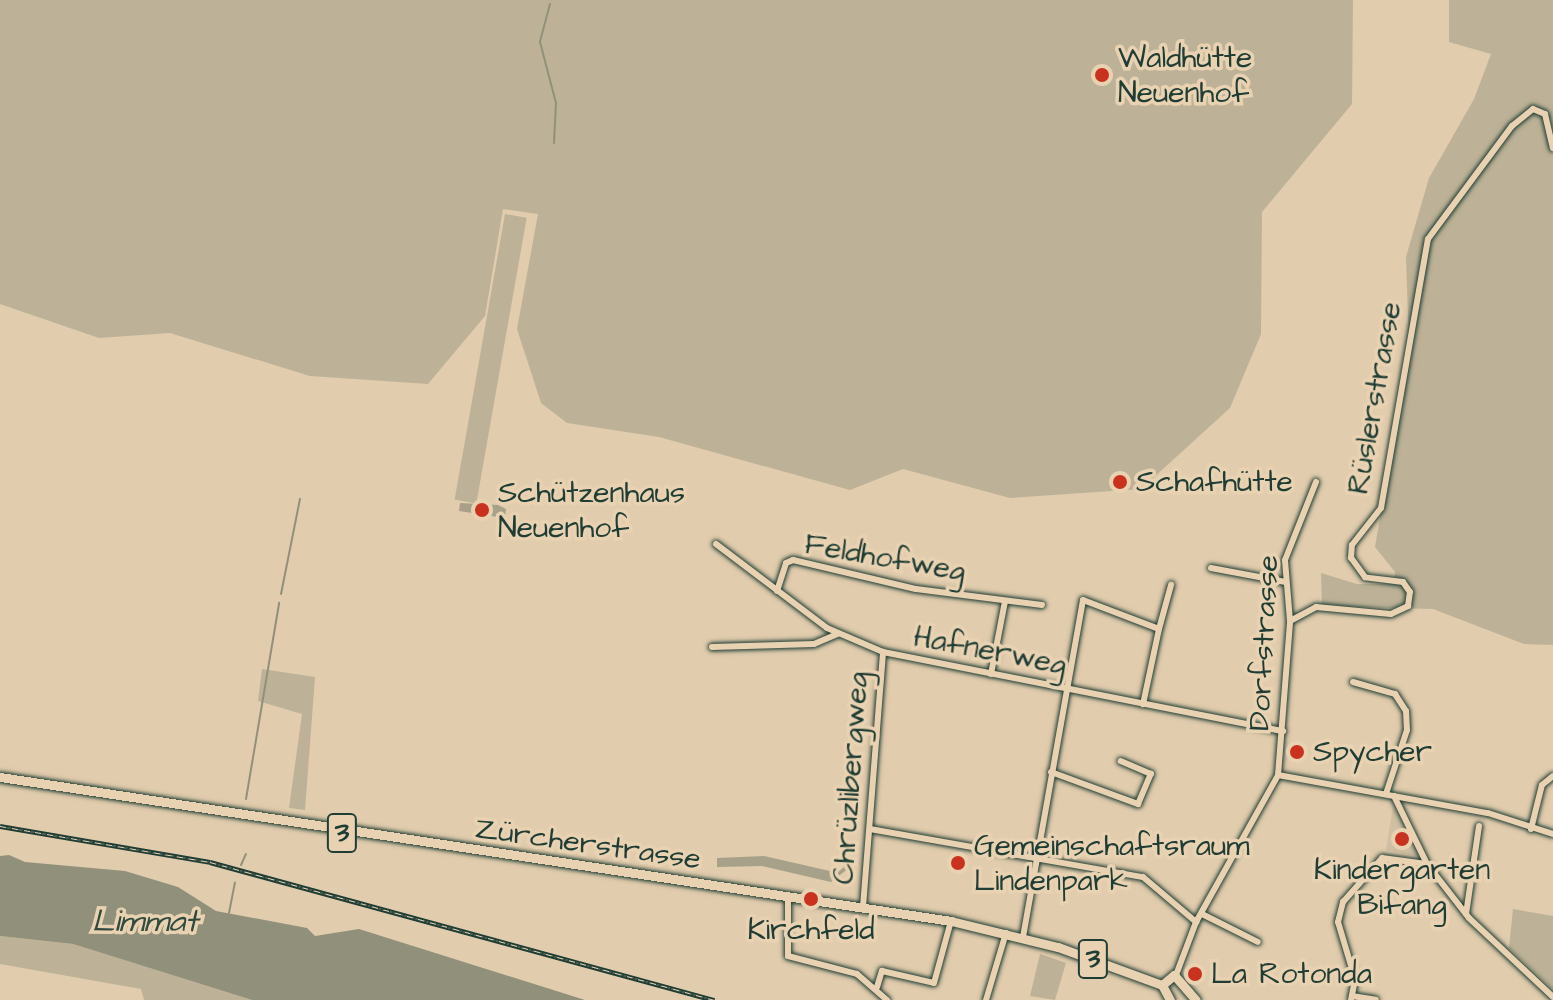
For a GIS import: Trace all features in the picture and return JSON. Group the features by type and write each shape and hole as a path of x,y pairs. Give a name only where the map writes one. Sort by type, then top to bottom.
{"main road":[{"name":"Zürcherstrasse","path":"0,777 951,921 1023,937 1162,985"},
{"path":"1170,1000 1162,985 1176,975 1196,1000"}],"street":[{"name":"Rüslerstrasse","path":"1290,621 1316,607 1391,614 1408,606 1410,592 1403,582 1365,577 1351,558 1352,545 1381,508 1428,239 1512,126 1533,109 1545,114 1553,148"},
{"name":"Dorfstrasse","path":"1176,975 1196,922 1204,915 1278,775 1290,621 1285,560 1316,482"},
{"name":"Hafnerweg","path":"716,544 838,634 883,652 1283,731"},
{"name":"Feldhofweg","path":"777,591 786,563 793,560 916,589 1042,605"},
{"path":"1211,568 1286,582"},
{"path":"1143,704 1171,585"},
{"path":"1023,937 1083,600 1159,629"},
{"name":"Feldhofweg","path":"991,674 1005,601"},
{"path":"712,647 814,644 838,634"},
{"name":"Chrüzlibergweg","path":"863,907 883,652"},
{"path":"1353,682 1395,694 1406,711 1407,730 1386,794"},
{"path":"1051,772 1138,804 1151,774 1121,761"},
{"path":"1278,775 1520,820 1531,829 1553,834"},
{"path":"1531,829 1542,785 1553,776"},
{"path":"1394,796 1427,864 1466,914 1553,997"},
{"path":"1466,914 1479,826"},
{"path":"870,829 1143,877 1196,922"},
{"path":"1376,1000 1352,998 1355,979 1338,931 1343,902 1382,858 1427,864"},
{"path":"788,895 788,956 838,967 877,987 887,1000"},
{"path":"1204,915 1258,942"},
{"path":"877,987 882,971 934,983 951,921"},
{"path":"986,1000 1006,933"}],"shaded area":[{"path":"0,0 1353,0 1352,104 1262,212 1261,334 1230,408 1141,489 1010,498 903,469 850,490 659,437 567,423 541,403 517,329 538,214 503,209 485,316 428,384 310,376 170,333 99,338 0,304"},
{"path":"1449,0 1553,0 1553,645 1524,644 1433,609 1322,606 1321,573 1357,584 1394,584 1395,572 1375,547 1409,346 1406,257 1429,178 1474,99 1491,54 1449,42"},
{"path":"505,214 527,218 476,503 455,500"},
{"path":"262,669 315,677 305,810 289,808 302,714 258,701"},
{"name":"Kindergarten Bifang","path":"1393,807 1423,852 1417,856 1386,850"},
{"path":"1513,909 1553,916 1553,989 1509,948"},
{"path":"0,936 73,944 252,1000 144,1000 141,989 0,964"},
{"path":"1040,954 1066,963 1055,1000 1030,996"}],"water":[{"name":"Limmat","path":"9,855 25,862 125,871 178,887 216,911 307,928 315,936 359,929 585,1000 252,1000 73,944 0,936 0,856"}],"building":[{"name":"Schützenhaus Neuenhof","path":"460,503 498,505 506,509 505,518 459,511"},
{"path":"764,856 830,871 849,857 854,864 831,882 762,866 717,867 717,858"}],"waterway":[{"path":"550,4 540,42 556,103 554,143"},
{"path":"281,594 300,499"},
{"path":"246,799 279,603"},
{"path":"241,865 246,854"},
{"path":"229,913 235,883"}],"railway":[{"path":"0,826 210,862 714,1000"}],"place":[{"name":"Waldhütte Neuenhof","path":"1102,75"},
{"name":"Schafhütte","path":"1120,482"},
{"name":"Schützenhaus Neuenhof","path":"482,510"},
{"name":"Spycher","path":"1297,752"},
{"name":"Kindergarten Bifang","path":"1402,839"},
{"name":"Gemeinschaftsraum Lindenpark","path":"958,863"},
{"name":"Kirchfeld","path":"811,899"},
{"name":"La Rotonda","path":"1195,974"}]}
